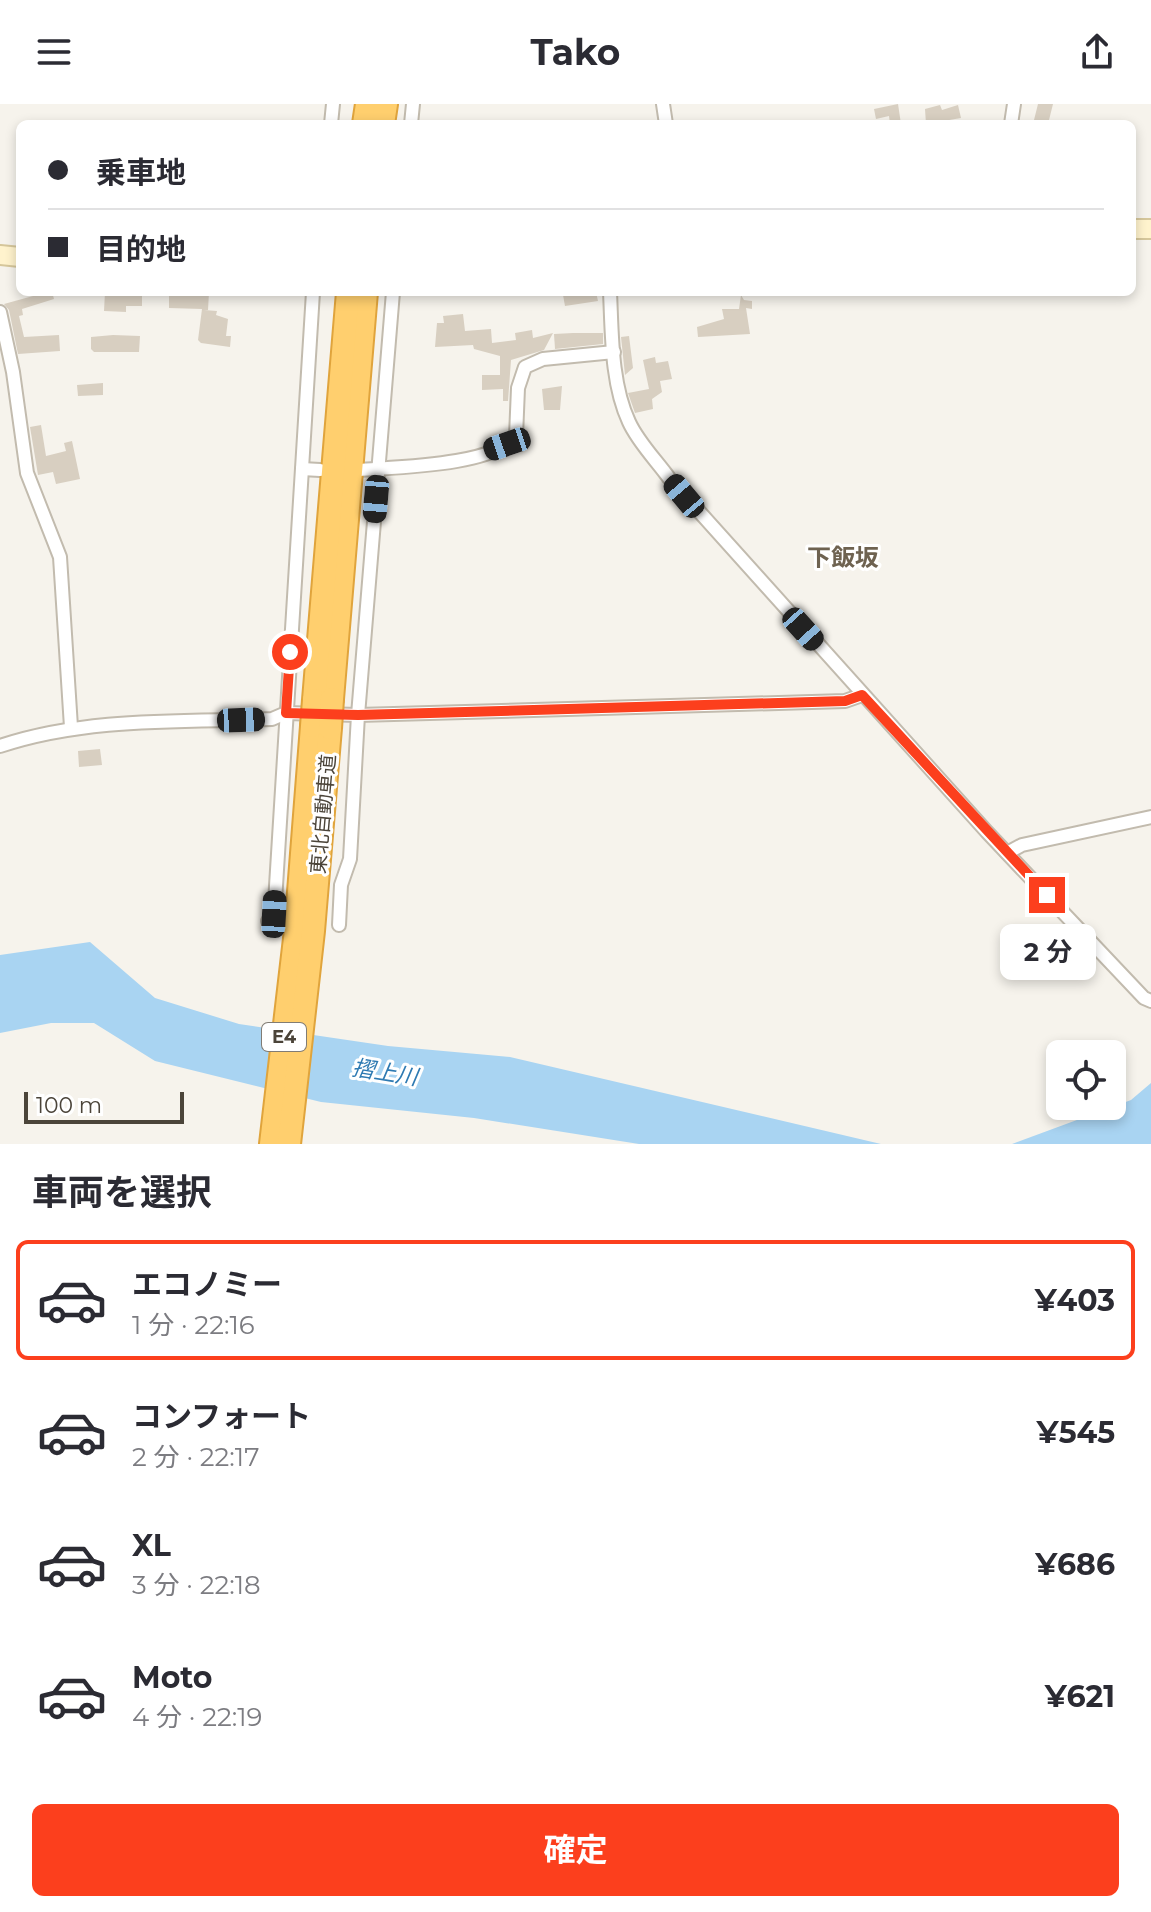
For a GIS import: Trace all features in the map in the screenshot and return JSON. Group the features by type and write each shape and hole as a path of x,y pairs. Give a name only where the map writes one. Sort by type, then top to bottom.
{"highway":[{"name":"東北自動車道","path":"289,1144 323,699 348,296"},
{"name":"東北自動車道","path":"323,699 366,296"},
{"name":"東北自動車道","path":"271,1144 304,930"}],"street":[{"path":"268,921 274,918 313,296"},
{"path":"339,925 341,885 347,869 393,296"},
{"path":"610,296 614,352 629,424 724,543 1007,853 1151,1001"},
{"path":"0,312 13,372 27,473 60,557 71,727"},
{"path":"359,470 456,462 507,444 516,436 518,388 525,367 543,359 614,352"},
{"path":"302,469 320,470"},
{"path":"0,746 44,731 71,727 272,719 286,713 358,715 845,701 862,695"},
{"path":"1007,853 1022,845 1151,817"},
{"path":"276,865 290,866"},
{"path":"328,868 347,869"}],"water":[{"name":"摺上川","path":"90,942 155,998 239,1024 388,1046 510,1057 881,1144 639,1144 474,1118 321,1102 155,1061 94,1023 51,1023 0,1033 0,955"},
{"path":"1151,1083 1151,1144 1012,1144 1077,1120 1126,1120 1126,1102"}],"building":[{"path":"898,104 900,120 890,120 889,116 876,119 874,109"},
{"path":"1038,104 1053,104 1049,120 1034,120"},
{"path":"940,105 942,110 958,105 961,118 926,120 925,109"},
{"path":"33,296 53,296 54,299 22,309 23,315 19,316 24,337 59,335 60,351 18,354 9,310 4,304"},
{"path":"105,296 142,296 142,306 126,306 126,312 104,311"},
{"path":"169,296 209,296 208,310 204,310 217,311 216,315 228,319 226,336 231,336 230,347 198,340 202,309 169,308"},
{"path":"563,296 597,296 598,301 565,306"},
{"path":"741,296 752,301 752,309 746,308 750,334 698,337 697,327 724,319 722,309 739,309"},
{"path":"463,314 465,331 491,329 492,343 516,340 515,333 532,330 533,338 553,333 544,350 511,360 508,401 503,401 503,389 482,390 482,375 500,375 500,356 474,349 473,345 435,347 437,323 444,323 443,316"},
{"path":"603,333 603,344 555,349 554,334"},
{"path":"140,336 139,352 94,352 91,349 91,337"},
{"path":"629,336 633,368 625,375 621,337"},
{"path":"655,357 656,363 668,361 672,379 660,381 662,392 652,399 653,409 635,413 628,393 649,389 643,360"},
{"path":"103,383 103,395 78,396 77,385"},
{"path":"562,386 560,410 544,410 542,389"},
{"path":"41,425 46,456 66,451 64,443 72,441 80,479 56,484 53,472 38,475 30,427"},
{"path":"100,749 102,765 79,767 78,751"}],"district":[{"name":"下飯坂","path":"843,558"}],"route":[{"path":"290,652 286,713 358,715 845,701 862,695 1047,895"}]}
